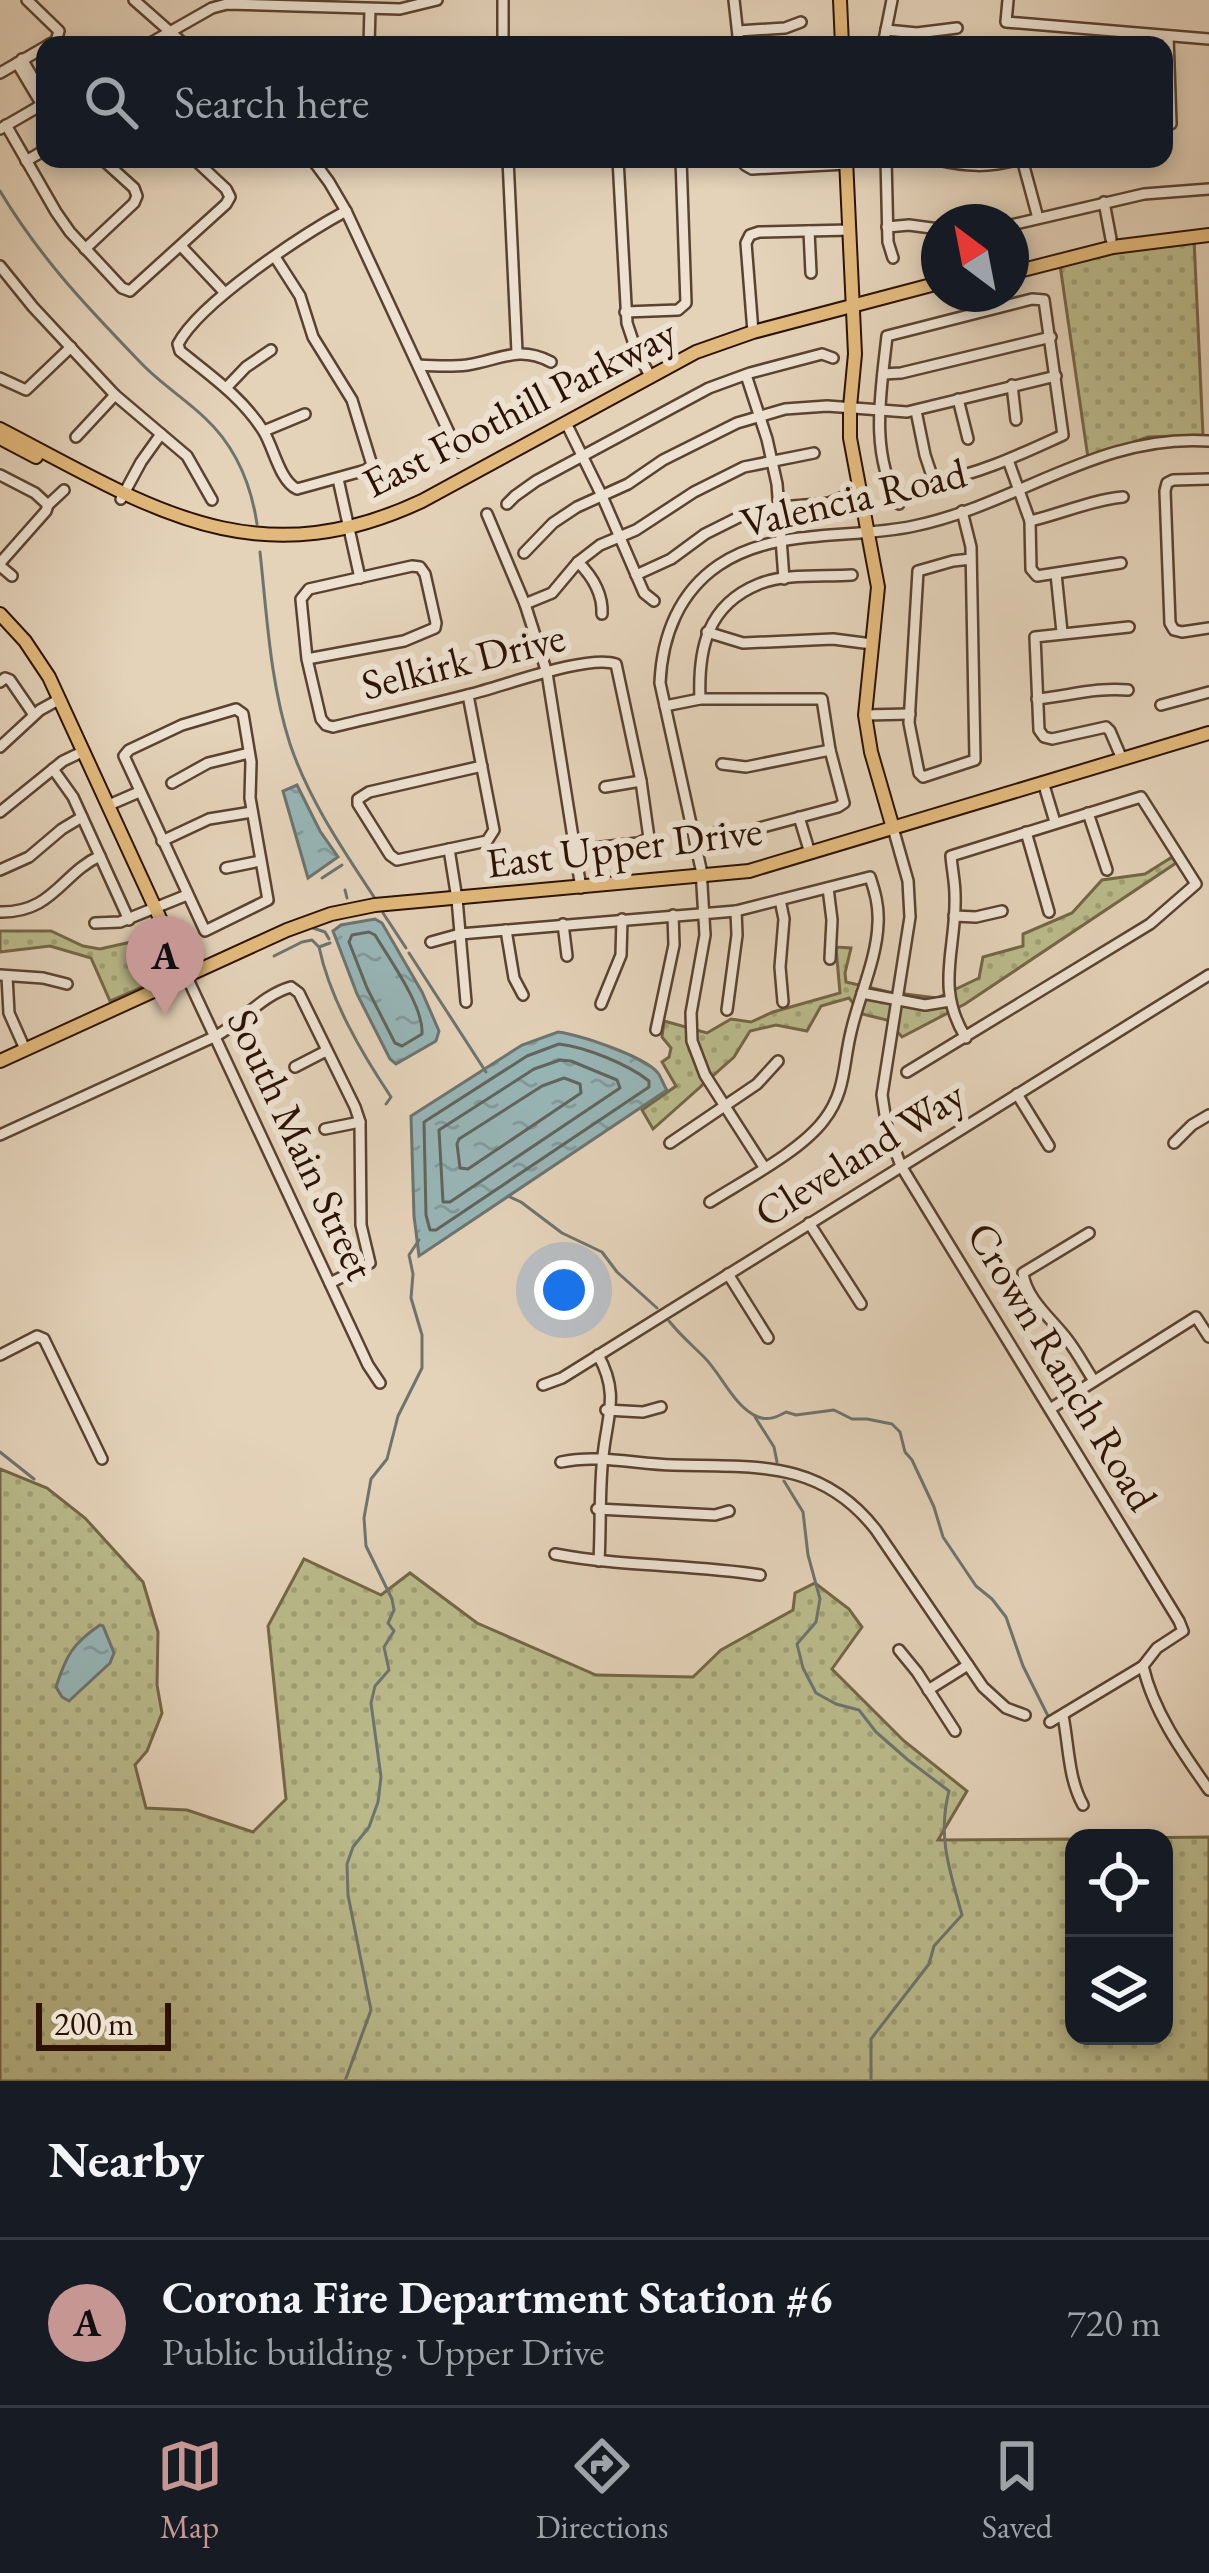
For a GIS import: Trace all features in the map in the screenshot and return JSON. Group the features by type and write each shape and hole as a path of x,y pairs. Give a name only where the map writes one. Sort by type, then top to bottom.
{"main road":[{"path":"840,0 842,36"},
{"path":"846,168 855,354 850,438 878,587 865,715 893,828"},
{"path":"1029,264 1111,239 1209,231"},
{"path":"1029,265 1209,231"},
{"name":"East Foothill Parkway","path":"350,531 422,500 696,352 753,332 921,292"},
{"name":"East Foothill Parkway","path":"0,433 20,439 170,522 227,538 297,542 402,518 677,370 722,350 854,309"},
{"name":"East Foothill Parkway","path":"0,433 122,495"},
{"name":"South Main Street","path":"0,614 37,657 60,699 186,975"},
{"name":"East Upper Drive","path":"0,1060 331,914 374,905 749,871 1205,734"}],"street":[{"path":"27,0 59,31 57,36"},
{"path":"134,0 175,36"},
{"path":"163,36 227,4 400,9 437,0"},
{"path":"503,0 503,36"},
{"path":"734,0 738,36"},
{"path":"885,36 892,0"},
{"path":"1008,0 1006,22 1168,36"},
{"path":"369,36 370,9"},
{"path":"738,31 785,28 801,22"},
{"path":"886,30 917,33 957,28"},
{"path":"1113,31 1113,36"},
{"path":"1173,36 1209,39"},
{"path":"0,73 36,52"},
{"path":"20,61 36,88"},
{"path":"36,107 3,127 56,212 85,249 130,291 230,196 204,168"},
{"path":"26,161 36,155"},
{"path":"85,249 137,196 112,168"},
{"path":"318,168 346,211 458,452"},
{"path":"508,168 517,352"},
{"path":"619,168 625,312 650,376"},
{"path":"625,312 678,310 687,298 681,168"},
{"path":"886,168 888,242 893,259"},
{"path":"1023,168 1037,218"},
{"path":"1029,220 1144,194 1209,189"},
{"path":"1104,202 1111,239"},
{"path":"275,257 300,296 313,337 352,400 372,465 338,479 292,488 248,408 180,351 178,344 225,293 275,257 346,211"},
{"path":"887,227 921,227"},
{"path":"753,332 747,239 754,232 850,230"},
{"path":"809,231 811,273"},
{"path":"181,246 225,293"},
{"path":"0,266 115,394 188,456 212,500"},
{"path":"899,504 890,487 879,434 887,336 1032,299 1044,300 1063,436 1008,460 934,482 916,410"},
{"path":"883,374 1051,337"},
{"path":"0,378 26,390 71,347"},
{"path":"226,388 271,350"},
{"path":"418,365 473,364 517,352 551,362"},
{"path":"508,504 536,481 678,404 746,375 822,354 833,358"},
{"path":"746,375 772,461 784,579"},
{"path":"524,553 553,523 704,438 760,416 801,407 916,410 1056,376"},
{"path":"1012,385 1016,420"},
{"path":"76,437 115,394"},
{"path":"958,399 968,439"},
{"path":"263,431 305,414"},
{"path":"569,429 644,593 654,601"},
{"path":"122,495 161,434"},
{"name":"Valencia Road","path":"764,1167 699,1064 692,1041 692,1013 704,952 699,851 660,682 668,631 681,604 716,566 744,550 781,541 908,527 1127,447 1159,440 1209,441"},
{"path":"525,604 552,593 600,544 652,520 694,492 744,467 814,453"},
{"path":"1008,460 1030,521 1031,569 1036,576 1121,563"},
{"path":"0,475 48,505"},
{"path":"338,479 360,578"},
{"path":"1209,479 1174,480 1165,491 1170,623 1182,632 1209,628"},
{"path":"12,576 0,564 64,490"},
{"path":"636,575 755,509 843,497"},
{"path":"1030,521 1123,497"},
{"path":"962,511 971,559 975,760 923,777 911,741 910,714 918,571 971,559"},
{"path":"487,514 525,604 547,674 581,888"},
{"path":"578,562 591,575 603,602 602,614"},
{"path":"420,567 435,628 404,641 308,659 303,593 360,578 420,567"},
{"path":"1056,574 1062,632"},
{"path":"700,699 698,667 707,632 740,595 784,579 852,575"},
{"path":"1122,758 1106,727 1044,737 1035,637 1129,627"},
{"path":"707,632 743,644 833,638 872,644"},
{"name":"Selkirk Drive","path":"308,659 321,719 333,727 584,663 608,661 616,664 628,718"},
{"path":"2,680 10,680 34,715"},
{"path":"1037,699 1103,688 1128,690"},
{"path":"1161,705 1209,692"},
{"path":"468,695 482,766 494,830 492,836 487,841 397,860 360,809 358,799 369,792 482,766"},
{"path":"0,747 34,715 60,699"},
{"path":"665,706 700,699 822,700 844,803 740,833 717,832"},
{"path":"236,709 241,711 249,753 252,812 268,899 205,932 125,752 182,725 236,709"},
{"path":"865,715 910,714"},
{"path":"575,850 649,838 628,718 613,721"},
{"path":"1205,734 1209,750"},
{"path":"722,764 746,767 830,750"},
{"path":"0,812 53,769 84,751"},
{"path":"172,783 208,763 249,753"},
{"path":"53,769 74,797 129,920"},
{"path":"605,787 640,781"},
{"path":"1043,782 1055,823"},
{"path":"109,805 139,792"},
{"path":"907,1072 965,1038 1150,923 1196,884 1141,797 950,856 956,896 948,966 950,1001 965,1038"},
{"path":"162,841 209,819 252,812"},
{"path":"1088,813 1107,869"},
{"path":"0,870 29,856 82,818"},
{"path":"799,818 810,853"},
{"name":"Crown Ranch Road","path":"893,828 908,881 910,917 882,1095 887,1128 901,1166 1179,1621 1183,1631 1152,1653 1143,1666"},
{"path":"1026,832 1049,912"},
{"path":"449,849 466,1002"},
{"path":"0,912 18,911 55,894 81,867 100,856"},
{"path":"226,868 260,861"},
{"path":"431,942 460,934 736,910 870,877 877,896 878,934 850,1035 838,1101 806,1139 710,1202"},
{"path":"828,888 830,958"},
{"path":"95,923 129,920 187,895"},
{"path":"780,900 783,1003"},
{"path":"727,1010 736,910"},
{"path":"953,916 1002,911"},
{"path":"656,1030 674,944 673,915"},
{"path":"602,1004 621,955 622,919"},
{"path":"563,925 567,956"},
{"path":"506,930 514,978 523,995"},
{"path":"25,1049 9,1013 4,975 67,984"},
{"name":"South Main Street","path":"186,975 380,1383"},
{"name":"Cleveland Way","path":"543,1384 562,1378 1017,1094 1207,982"},
{"path":"0,1135 216,1036 291,987 299,993 360,1122 362,1235 370,1263 330,1283"},
{"path":"862,993 925,1005 950,1001"},
{"path":"295,1067 326,1051"},
{"path":"670,1143 757,1084 778,1061"},
{"path":"1017,1094 1049,1146"},
{"path":"1174,1143 1209,1115"},
{"path":"326,1129 360,1122"},
{"path":"809,1223 861,1304"},
{"path":"1089,1233 1023,1273 1046,1316 1068,1339 1094,1382"},
{"path":"728,1274 768,1338"},
{"path":"1050,1409 1196,1317 1209,1337"},
{"path":"0,1355 37,1336 44,1339 102,1460"},
{"path":"596,1357 606,1384 608,1410 600,1459 596,1560"},
{"path":"608,1410 643,1412 662,1407"},
{"path":"561,1462 600,1459 759,1468 792,1473 840,1492 876,1530 983,1688 1006,1708 1025,1715"},
{"path":"600,1509 715,1515 729,1511"},
{"path":"555,1554 760,1575"},
{"path":"899,1650 956,1731"},
{"path":"928,1690 968,1665"},
{"path":"1050,1722 1143,1666 1154,1701 1209,1790"},
{"path":"1063,1716 1068,1762 1083,1805"}],"green space":[{"path":"1194,239 1203,435 1148,437 1088,458 1060,265 1126,248"},
{"path":"1172,857 1176,863 965,1004 902,1037 887,1020 862,1014 849,998 821,1006 807,1031 776,1025 750,1031 734,1057 653,1129 642,1110 676,1086 662,1062 671,1048 662,1037 664,1021 707,1033 731,1019 751,1022 840,993 836,947 851,948 846,982 937,998 979,978 983,957 1023,946 1023,934 1072,913 1102,880 1145,874"},
{"path":"0,931 51,931 100,949 159,931 176,968 110,1001 91,958 50,946 0,952"},
{"path":"0,1469 47,1488 85,1518 143,1582 158,1632 157,1685 162,1713 147,1751 135,1765 146,1808 187,1810 253,1832 286,1799 268,1626 304,1559 381,1595 410,1573 477,1623 596,1675 693,1677 721,1650 793,1610 795,1593 815,1583 849,1609 862,1627 832,1669 904,1741 967,1791 938,1840 1065,1839 1065,2045 1173,2045 1173,1837 1209,1837 1209,2081 0,2081"}],"water":[{"path":"297,785 338,857 308,878 283,791"},
{"path":"375,919 382,923 422,992 439,1031 436,1041 396,1064 357,994 333,931"},
{"path":"558,1032 640,1060 658,1073 667,1090 419,1256 411,1116 522,1045"},
{"path":"100,1625 114,1653 110,1663 69,1701 56,1687 63,1667 76,1645"}],"waterway":[{"path":"0,191 83,302 225,441 246,480 257,524"},
{"path":"260,552 274,673 290,744 316,804 374,897"},
{"path":"322,878 342,865"},
{"path":"345,890 347,898"},
{"path":"383,913 406,948"},
{"path":"313,928 329,939"},
{"path":"274,956 302,942 312,940 319,947 330,943"},
{"path":"319,947 348,1025 391,1097 386,1104"},
{"path":"409,953 486,1072"},
{"path":"508,1196 562,1233 602,1252 657,1308"},
{"path":"345,2081 371,2010 348,1895 347,1864 378,1802 381,1777 371,1703 375,1686 389,1670 384,1647 394,1631 388,1623 394,1610 392,1599 366,1546 364,1518 371,1479 387,1459 398,1416 422,1368 422,1335 411,1298 409,1255 419,1240"},
{"path":"669,1321 711,1364 742,1406 758,1417 834,1410 852,1419 892,1424 900,1432 943,1537 976,1586 1006,1617 1048,1716"},
{"path":"755,1417 774,1447 777,1462"},
{"path":"0,1452 34,1479"},
{"path":"784,1481 803,1512 820,1599 816,1622 797,1644 816,1693 859,1710 876,1732 949,1791 945,1839 962,1915 934,1946 929,1964 871,2039 871,2081"}],"place":[{"name":"Corona Fire Department Station #6","path":"165,1015"}]}
